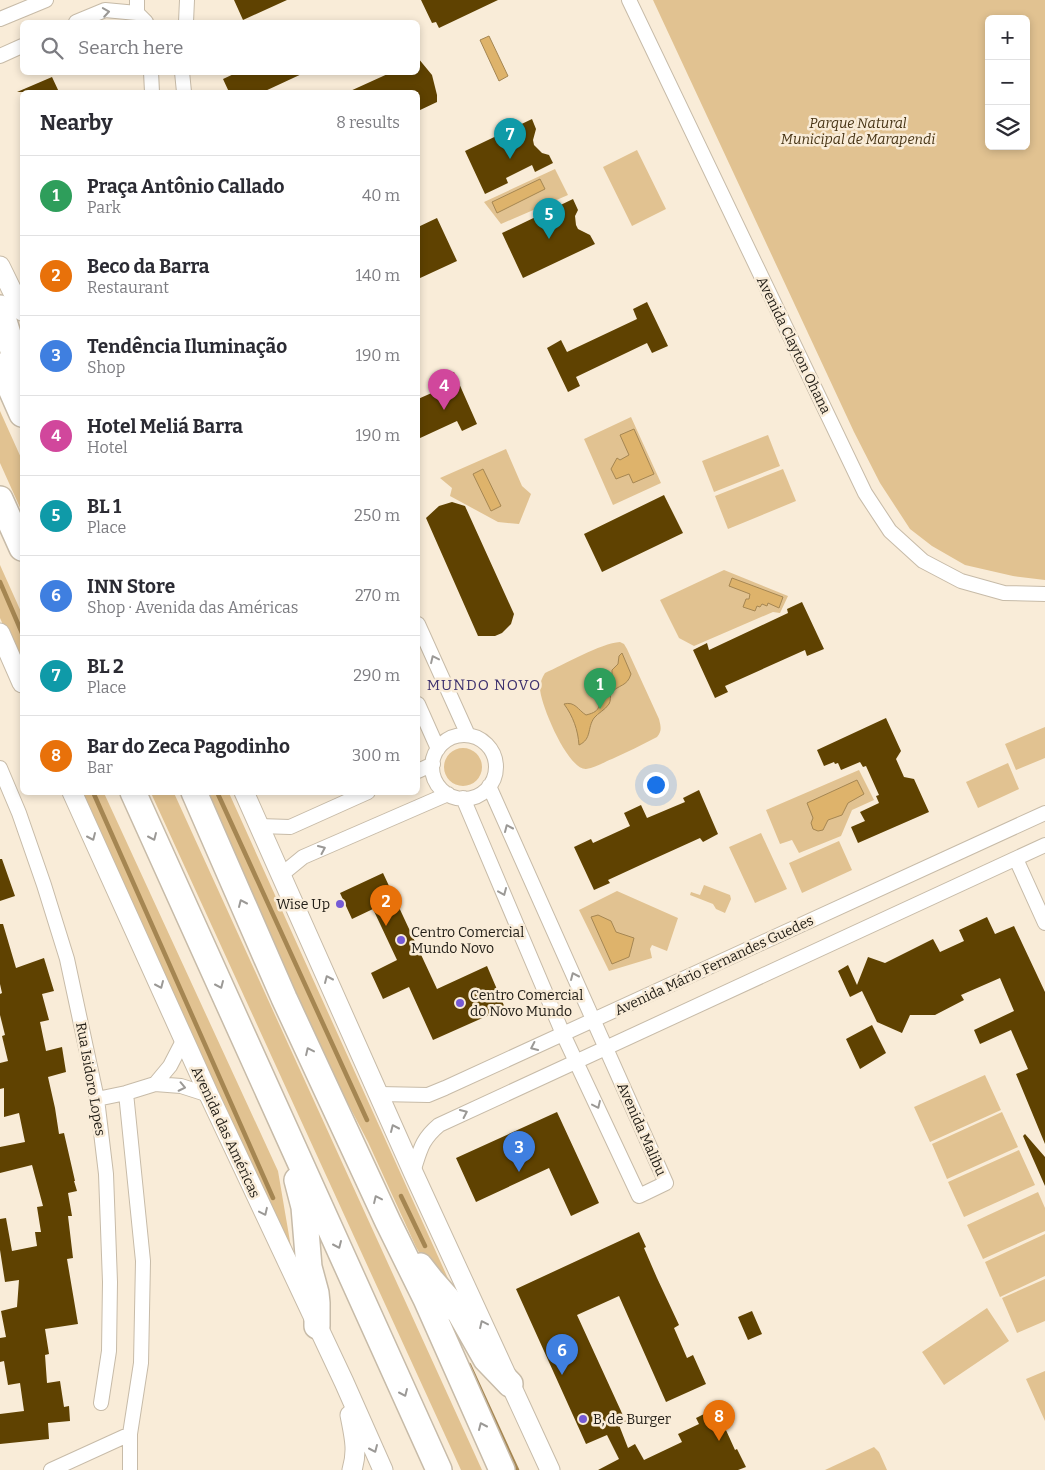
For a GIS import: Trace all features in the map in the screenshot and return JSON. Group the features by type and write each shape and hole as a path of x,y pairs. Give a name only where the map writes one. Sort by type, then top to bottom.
{"highway":[{"path":"0,308 20,373"},
{"path":"0,365 20,410"},
{"path":"0,498 20,543"},
{"path":"134,795 439,1470"},
{"path":"195,795 284,998 388,1222 426,1299 502,1470"},
{"path":"289,1136 291,1163 304,1206 309,1267 316,1293 317,1326"},
{"path":"388,1222 404,1238 426,1274 460,1312 486,1359 510,1384"}],"main road":[{"path":"0,266 20,307"},
{"path":"0,633 20,678"},
{"name":"Avenida das Américas","path":"73,795 209,1095 344,1382 383,1470"},
{"path":"245,795 413,1172 550,1470"},
{"path":"344,1382 356,1456 352,1470"}],"street":[{"path":"0,20 46,0"},
{"path":"186,20 187,0"},
{"name":"Avenida Clayton Ohana","path":"629,0 865,493 890,531 923,561 961,581 1004,593 1045,594"},
{"path":"81,20 106,10 140,12"},
{"path":"0,56 20,47"},
{"path":"151,75 152,90"},
{"path":"182,75 184,90"},
{"path":"420,628 468,735"},
{"path":"420,708 438,749"},
{"path":"468,735 485,742 493,753 496,772 489,786 478,796 455,797 441,788 436,780 433,764 434,757 438,749 448,739 454,736 468,735"},
{"path":"420,770 433,764"},
{"name":"Rua Isidoro Lopes","path":"0,768 19,813 67,959 97,1099 106,1174 110,1282 109,1351 101,1403"},
{"name":"Avenida Malibu","path":"463,798 563,1034 639,1196 666,1182 489,786"},
{"path":"281,875 303,857 448,794"},
{"path":"259,826 290,827 361,795"},
{"name":"Avenida Mário Fernandes Guedes","path":"379,1094 428,1095 445,1088 1045,813"},
{"path":"413,1172 421,1145 429,1133 439,1125 1045,845"},
{"path":"1016,859 1045,923"},
{"path":"155,1084 170,1066 184,1039"},
{"path":"97,1099 126,1094 155,1084 181,1086 209,1095"},
{"path":"126,1094 143,1260 141,1363 130,1434 130,1470"},
{"path":"51,1470 130,1434"}],"green space":[{"name":"Parque Natural Municipal de Marapendi","path":"653,0 1045,0 1045,580 1013,576 965,565 932,546 910,529 880,483 854,432"},
{"path":"637,150 666,209 632,226 603,167"},
{"path":"555,169 568,195 501,224 484,202"},
{"path":"0,411 20,456 20,508 0,463"},
{"path":"631,417 661,483 613,505 584,439"},
{"path":"768,435 780,466 714,492 702,461"},
{"path":"506,449 522,486 531,494 519,524 498,522 450,496 452,488 440,478"},
{"path":"783,469 796,501 728,529 715,496"},
{"path":"0,565 20,610 20,663 0,618"},
{"path":"724,570 788,596 780,613 773,612 694,646 679,638 660,600"},
{"path":"620,642 627,649 659,719 661,727 659,735 599,765 586,769 571,759 556,735 541,696 541,682 545,673 593,650"},
{"path":"1045,727 1045,758 1016,770 1005,744"},
{"path":"463,748 476,754 482,767 476,780 463,786 450,780 444,767 450,754"},
{"path":"1008,763 1019,789 978,808 966,782"},
{"path":"859,770 874,800 852,810 841,836 799,853 792,840 780,844 766,810"},
{"path":"80,795 105,795 278,1171 294,1265"},
{"path":"152,795 175,795 482,1470 461,1470"},
{"path":"204,795 230,795 455,1294 424,1261 416,1247 368,1142 318,1046"},
{"path":"761,833 787,889 755,903 729,847"},
{"path":"839,841 852,870 802,893 789,863"},
{"path":"704,885 730,895 731,899 725,913 716,909 713,904 690,895 691,892 700,895"},
{"path":"617,891 678,918 667,951 652,945 650,949 652,958 609,971 579,910"},
{"path":"985,1075 1001,1110 930,1142 914,1107"},
{"path":"1002,1112 1018,1147 947,1179 932,1144"},
{"path":"1019,1150 1035,1185 964,1217 948,1182"},
{"path":"1038,1192 1045,1208 1045,1231 983,1259 967,1225"},
{"path":"1045,1234 1045,1276 1000,1297 985,1262"},
{"path":"1045,1279 1045,1321 1017,1333 1002,1298"},
{"path":"987,1308 1009,1341 944,1385 922,1352"},
{"path":"1045,1371 1045,1421 1026,1379"},
{"path":"874,1447 879,1452 887,1470 825,1470"}],"shaded area":[{"path":"489,36 508,76 499,81 480,40"},
{"path":"540,179 545,189 497,213 492,202"},
{"path":"634,429 654,474 633,483 629,474 616,479 611,469 617,458 620,460 629,455 620,435"},
{"path":"483,469 501,506 491,511 473,474"},
{"path":"732,578 783,597 779,608 768,603 767,606 762,604 760,607 757,606 755,611 743,607 750,594 729,586"},
{"path":"622,653 631,674 625,683 611,693 609,704 594,718 586,740 579,745 574,723 564,704 574,705 586,715 595,712 599,707 601,691 612,680 612,670 618,664 619,656"},
{"path":"857,780 864,794 848,803 842,815 828,820 823,830 813,829 811,823 813,818 807,803"},
{"path":"598,915 611,921 616,932 634,938 629,957 612,964 591,917"}],"building":[{"path":"234,0 287,0 243,20"},
{"path":"421,0 498,0 439,28 436,22 432,23"},
{"path":"420,60 432,75 437,102 420,110 420,90 352,90 385,75 420,75"},
{"path":"232,75 300,75 267,90 228,90 223,79"},
{"path":"52,77 58,90 22,90"},
{"path":"532,119 536,129 533,140 534,145 542,153 549,155 553,163 535,172 532,165 506,178 508,183 485,194 465,151"},
{"path":"573,199 578,210 575,216 576,225 578,229 590,235 595,244 523,278 502,233"},
{"path":"437,218 457,261 420,278 420,226"},
{"path":"647,302 668,346 652,353 647,343 576,377 580,386 568,392 547,348 561,340 567,352 637,319 633,309"},
{"path":"454,372 477,424 462,431 457,421 420,438 420,398 443,388 439,379"},
{"path":"664,495 683,533 602,572 584,534"},
{"path":"452,502 465,506 514,614 511,624 502,633 495,636 478,636 426,518 439,506"},
{"path":"802,602 824,649 807,656 805,650 725,686 728,692 715,698 693,650 707,643 709,650 788,613 787,609"},
{"path":"886,718 901,751 896,759 904,777 914,779 929,812 858,843 851,827 865,821 860,812 879,803 876,796 879,795 866,766 863,767 860,762 841,770 838,763 835,764 834,762 824,766 817,750"},
{"path":"699,790 718,834 703,842 700,838 608,880 610,883 594,890 574,847 591,839 593,843 630,826 624,813 641,805 647,818 685,802 683,798"},
{"path":"0,859 2,859 15,896 0,901"},
{"path":"383,873 437,989 487,966 505,1008 433,1040 409,987 383,999 371,973 397,960 373,909 352,919 340,893"},
{"path":"987,917 995,934 1014,926 1045,992 1045,1144 1016,1074 1028,1069 1011,1030 980,1044 974,1030 1014,1011 1000,978 961,995 964,1000 935,1015 910,1015 902,1033 877,1022 862,991 850,997 838,971 848,965 857,985 868,957 885,963 933,939 940,952 964,941 959,930"},
{"path":"0,924 3,924 16,968 44,958 54,991 42,994 49,1020 40,1022 46,1051 62,1047 66,1072 48,1077 59,1134 64,1133 77,1191 68,1193 72,1216 68,1216 73,1258 67,1259 78,1324 45,1329 49,1354 45,1355 47,1383 60,1381 64,1407 69,1406 70,1421 48,1423 49,1439 0,1444 0,1414 24,1411 20,1383 8,1385 4,1361 0,1362 0,1338 6,1337 1,1311 17,1307 19,1280 5,1282 0,1250 0,1219 6,1218 12,1251 37,1246 35,1232 41,1232 37,1207 43,1206 32,1165 0,1173 0,1147 25,1142 19,1113 4,1117 4,1088 0,1089 0,1063 8,1061 2,1036 5,1035 0,1015 0,994 2,993 0,984"},
{"path":"872,1025 886,1053 860,1069 846,1039"},
{"path":"557,1112 599,1203 571,1216 549,1168 476,1202 456,1158"},
{"path":"1025,1134 1045,1157 1045,1186 1023,1136"},
{"path":"639,1232 646,1247 644,1248 679,1325 674,1328 687,1358 693,1355 706,1384 666,1402 619,1296 577,1315 626,1422 619,1425 628,1448 635,1444 644,1460 682,1442 678,1434 699,1424 696,1418 716,1408 735,1450 737,1449 746,1467 738,1470 598,1470 619,1459 607,1435 586,1444 516,1289"},
{"path":"752,1311 762,1334 748,1340 738,1317"}],"waterway":[{"path":"0,582 20,628"},
{"path":"94,795 273,1198"},
{"path":"218,795 367,1120"},
{"path":"401,1196 425,1246"},
{"path":"469,1365 517,1470"}],"place":[{"name":"BL 2","path":"510,159"},
{"name":"BL 1","path":"549,239"},
{"name":"Hotel Meliá Barra","path":"444,410"},
{"name":"Praça Antônio Callado","path":"600,709"},
{"name":"Wise Up","path":"340,904"},
{"name":"Beco da Barra","path":"386,926"},
{"name":"Centro Comercial Mundo Novo","path":"401,940"},
{"name":"Centro Comercial do Novo Mundo","path":"460,1003"},
{"name":"Tendência Iluminação","path":"519,1172"},
{"name":"INN Store","path":"562,1375"},
{"name":"B, de Burger","path":"583,1419"},
{"name":"Bar do Zeca Pagodinho","path":"719,1441"}],"district":[{"name":"MUNDO NOVO","path":"484,685"}]}
